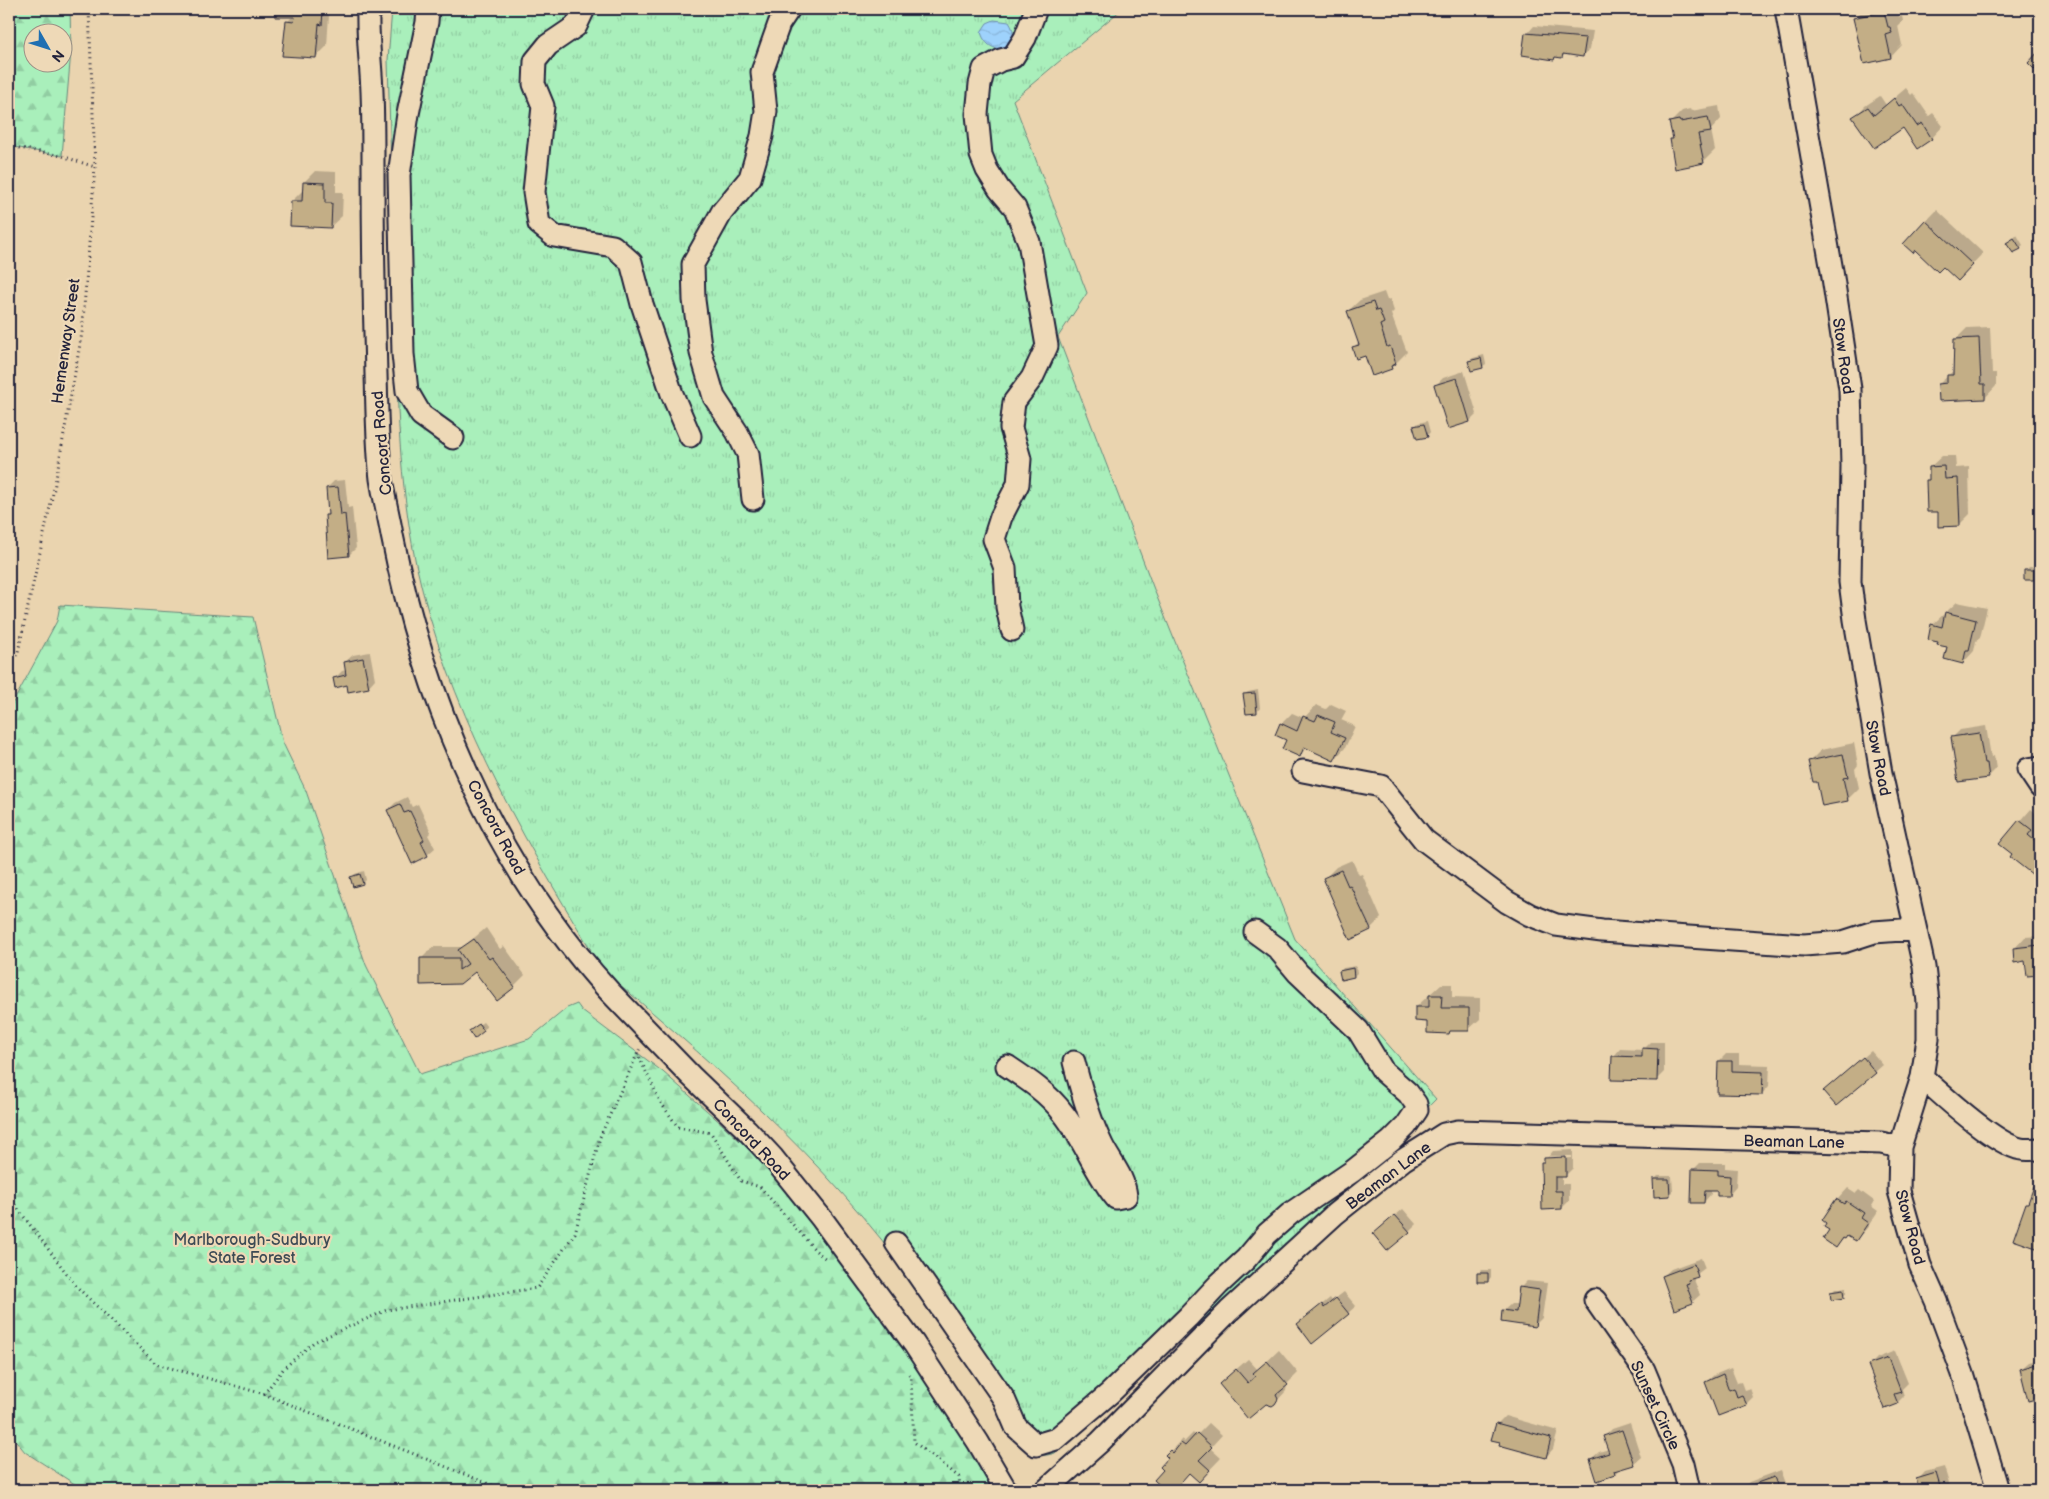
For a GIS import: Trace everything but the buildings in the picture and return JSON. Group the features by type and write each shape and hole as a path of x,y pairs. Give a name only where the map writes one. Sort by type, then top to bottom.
{"street":[{"name":"Concord Road","path":"368,9 372,90 373,246 378,440 381,478 404,593 440,710 463,764 498,834 538,900 572,948 651,1035 773,1158 822,1219 914,1344 978,1442 1006,1490"},
{"path":"428,9 398,175 403,354 407,391 421,415 453,438"},
{"path":"584,9 576,26 548,45 534,61 534,84 543,106 534,192 539,224 554,236 613,246 632,262 642,304 672,394 690,436"},
{"path":"753,499 748,454 737,432 714,397 701,353 694,300 693,264 722,212 750,178 762,136 766,111 762,72 779,24 789,9"},
{"path":"1012,630 1006,607 1005,568 994,539 1001,517 1018,484 1020,459 1011,428 1014,402 1032,378 1047,346 1029,242 1015,208 995,183 981,155 978,114 980,84 984,69 1000,60 1012,57 1025,38 1036,9"},
{"name":"Stow Road","path":"1786,9 1832,271 1850,389 1852,466 1850,582 1854,620 1881,774 1924,967 1928,1002 1928,1040 1922,1077 1900,1146 1899,1191 1920,1265 1936,1301 1963,1374 1998,1490"},
{"path":"2034,768 2040,787"},
{"path":"1303,771 1381,786 1424,840 1507,902 1530,915 1556,925 1611,931 1804,945 1843,942 1874,932 1915,929"},
{"path":"896,1243 1004,1398 1016,1427 1036,1445 1056,1438 1110,1393 1246,1259 1268,1234 1291,1213 1354,1171 1406,1126 1417,1110 1416,1104 1408,1093 1383,1071 1358,1030 1298,973 1277,948 1255,932"},
{"path":"1007,1066 1042,1089 1064,1113 1103,1182 1116,1198 1126,1196 1125,1183 1103,1147 1074,1062"},
{"path":"1922,1077 1992,1135 2020,1149 2040,1150"},
{"name":"Beaman Lane","path":"1046,1490 1100,1442 1229,1311 1335,1214 1403,1160 1444,1134 1458,1131 1881,1143 1900,1146"},
{"name":"Sunset Circle","path":"1595,1300 1644,1370 1683,1464 1688,1490"}],"path":[{"name":"Hemenway Street","path":"9,669 18,652 53,494 82,333 95,166 89,9"},
{"path":"9,146 62,156 95,166"},
{"path":"264,1394 284,1368 314,1342 387,1310 537,1288 575,1233 600,1137 636,1052 651,1035"},
{"path":"636,1052 661,1103 678,1127 710,1133 741,1181 760,1187 816,1250 830,1262"},
{"path":"9,1197 76,1286 156,1364 264,1394 504,1490"},
{"path":"906,1369 911,1378 914,1442 959,1477 960,1490"}],"green space":[{"path":"9,9 70,9 70,22 22,22 22,72 69,72 62,156 9,146"},
{"path":"392,9 1122,9 1013,100 1087,293 1058,337 1155,592 1295,939 1436,1099 1368,1168 1055,1453 1047,1455 1034,1454 1023,1449 1018,1444 988,1388 918,1288 844,1196 804,1153 719,1071 585,955 591,950 511,812 487,764 465,716 429,616 410,533 402,472 398,410 388,60"},
{"name":"Marlborough-Sudbury State Forest","path":"60,605 253,617 283,743 306,791 366,965 420,1074 529,1039 567,1008 577,1004 582,1011 663,1072 723,1125 797,1195 821,1221 998,1490 84,1490 25,1452 9,1432 9,710 57,621"}],"water":[{"path":"994,20 1009,22 1013,31 1013,39 1004,48 991,46 985,41 981,32 987,23"}]}
